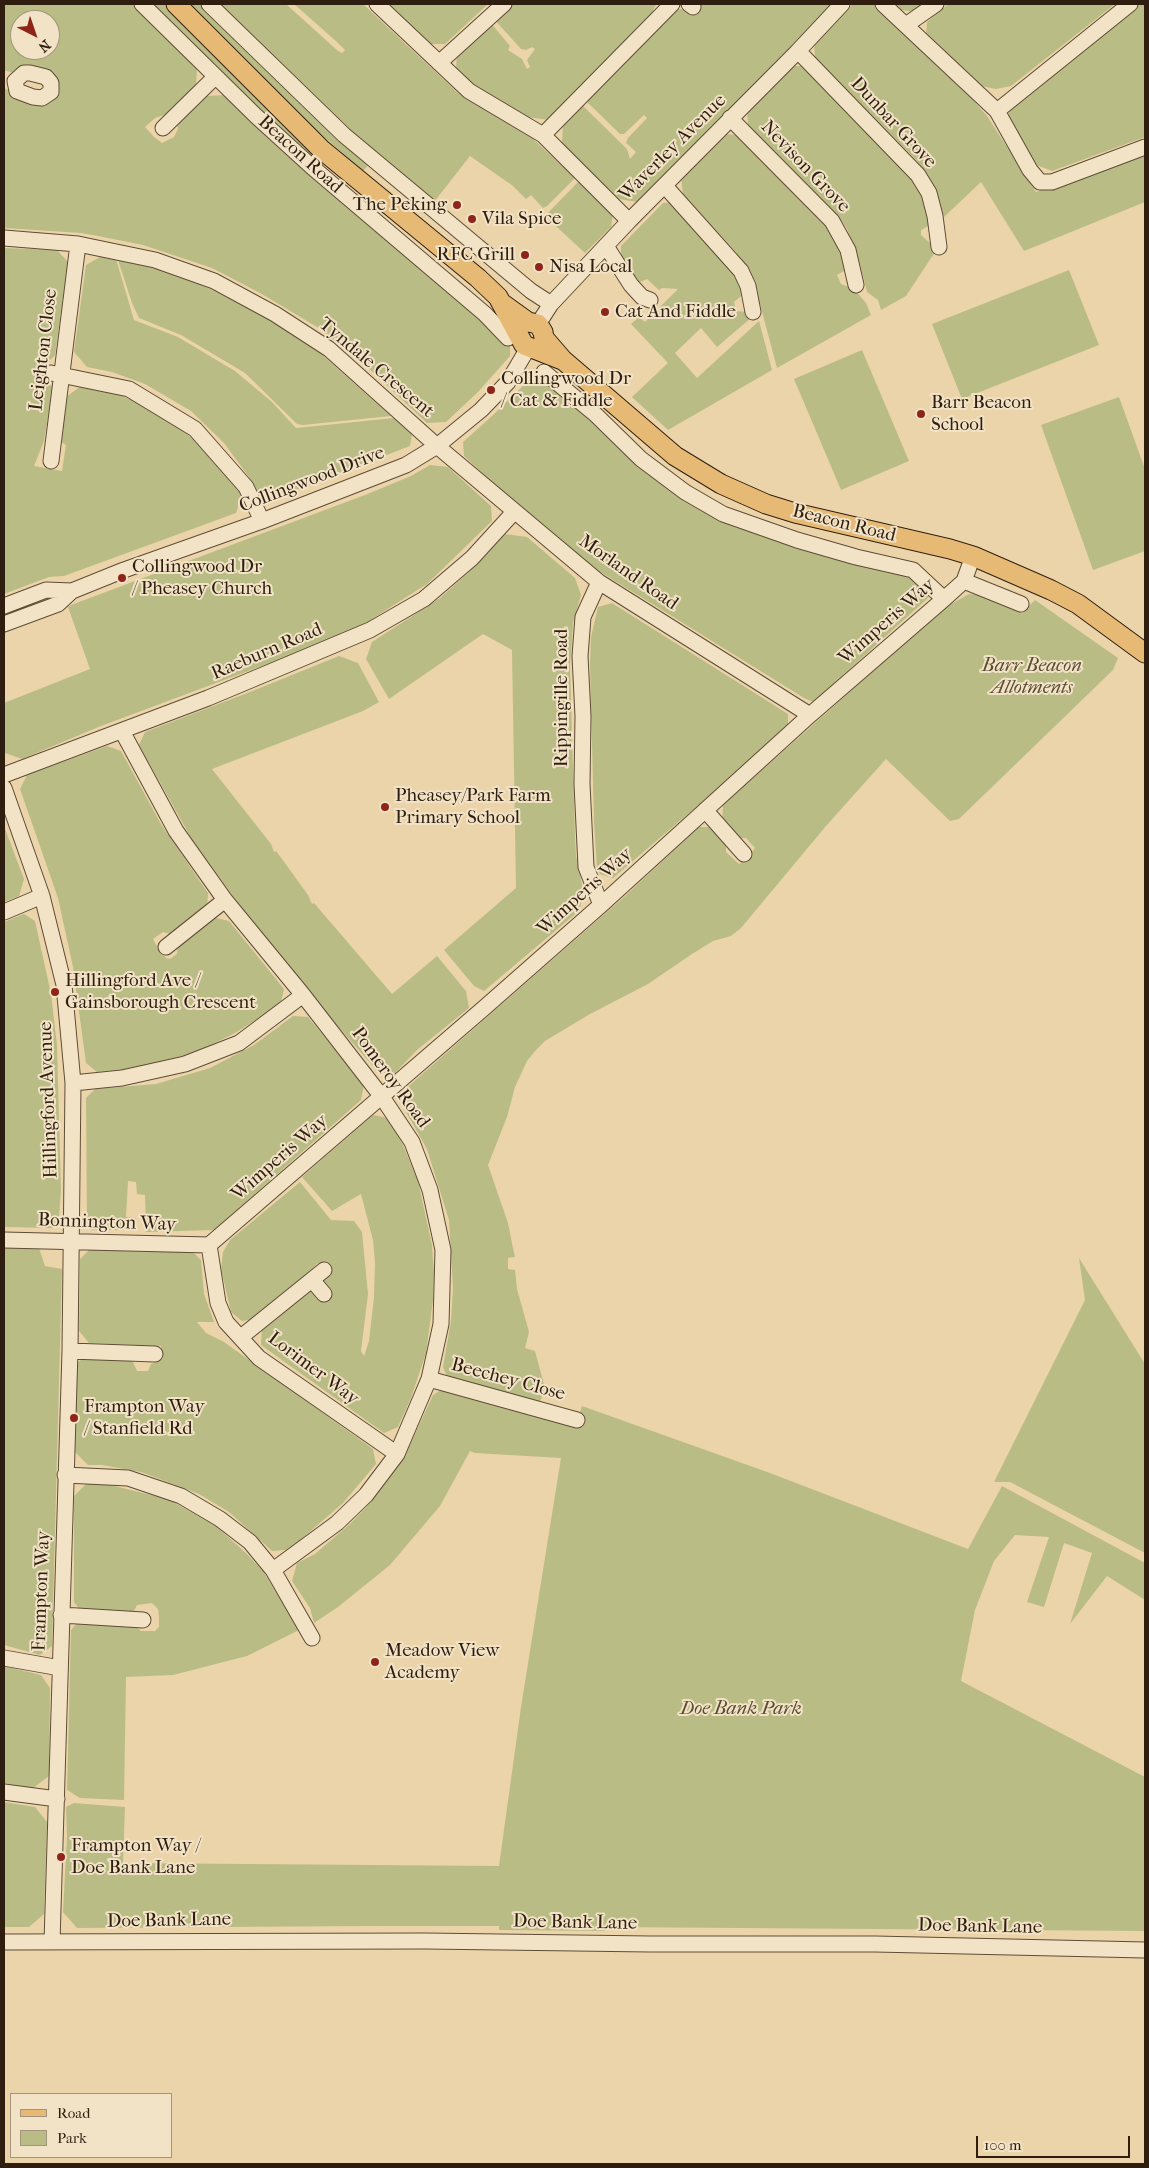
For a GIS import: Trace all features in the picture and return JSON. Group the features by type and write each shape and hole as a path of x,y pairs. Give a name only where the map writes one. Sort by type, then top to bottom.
{"main road":[{"name":"Beacon Road","path":"176,4 321,149 478,278 503,304 528,336 563,360 675,456 721,484 766,504 795,513 973,556 1051,590 1078,604 1145,653"}],"street":[{"name":"Beacon Road","path":"142,4 215,77 312,167 470,300 528,336"},
{"path":"208,4 358,148 531,291 551,304"},
{"path":"377,4 469,91 543,135 629,221"},
{"path":"439,63 504,4"},
{"path":"543,135 672,4"},
{"name":"Waverley Avenue","path":"528,336 551,304 629,221 798,51 842,4"},
{"path":"883,4 997,111 1030,170 1040,182 1052,182 1145,147"},
{"path":"906,26 936,4"},
{"path":"997,111 1130,4"},
{"name":"Dunbar Grove","path":"798,51 918,175 929,194 935,216 933,238"},
{"path":"163,128 215,77"},
{"name":"Nevison Grove","path":"730,118 832,221 848,250 851,279"},
{"path":"665,186 741,271 748,286 747,304"},
{"name":"Tyndale Crescent","path":"4,238 78,244 155,260 214,281 247,298 329,350 437,446"},
{"name":"Leighton Close","path":"51,461 56,373 78,244"},
{"path":"606,246 631,285 642,297 650,300"},
{"name":"Collingwood Drive","path":"4,624 58,604 72,591 124,570 262,521 406,465 437,446 461,428 497,394 508,382 528,336"},
{"name":"Beacon Road","path":"544,372 596,411 641,459 685,492 723,514 797,540 856,557 913,570 944,599"},
{"path":"56,373 129,389 195,428 246,487 262,521"},
{"name":"Morland Road","path":"437,446 599,582 810,715"},
{"name":"Raeburn Road","path":"4,775 217,694 370,630 424,599 472,558 514,512"},
{"name":"Wimperis Way","path":"209,1245 382,1097 601,905 810,715 964,581 973,556"},
{"path":"964,581 1021,604"},
{"name":"Rippingille Road","path":"599,582 583,616 580,656 583,716 582,784 586,867 601,905"},
{"name":"Collingwood Drive","path":"4,606 46,590 72,591"},
{"name":"Pomeroy Road","path":"122,731 176,831 225,900 304,995 382,1097 412,1142 430,1190 443,1250 441,1324 429,1379 397,1454 366,1495 337,1523 273,1570"},
{"name":"Hillingford Avenue","path":"4,788 42,896 64,985 72,1083 72,1241"},
{"path":"705,810 744,854"},
{"path":"4,912 42,896"},
{"path":"165,946 225,900"},
{"path":"72,1083 122,1078 185,1064 239,1043 304,995"},
{"name":"Bonnington Way","path":"4,1240 209,1245"},
{"name":"Frampton Way","path":"52,1942 72,1241"},
{"name":"Lorimer Way","path":"209,1245 218,1303 226,1322 259,1358 397,1454"},
{"path":"241,1337 324,1270"},
{"path":"312,1280 324,1294"},
{"path":"70,1351 146,1359"},
{"name":"Beechey Close","path":"429,1379 576,1420"},
{"path":"65,1475 128,1478 181,1496 220,1519 250,1542 273,1570 310,1634"},
{"path":"61,1615 143,1620"},
{"path":"4,1658 60,1668"},
{"path":"4,1792 57,1799"},
{"name":"Doe Bank Lane","path":"4,1942 425,1940 650,1944 875,1944 1145,1950"}],"green space":[{"path":"4,4 136,4 197,64 196,91 173,112 155,118 145,127 154,137 162,143 174,137 178,129 177,121 203,96 228,95 494,330 510,346 510,356 478,392 446,422 427,423 364,364 317,327 260,293 212,268 143,245 98,236 81,233 4,228 4,88 23,96 55,86 4,70"},
{"path":"149,4 170,4 329,158 320,168"},
{"path":"185,4 202,4 370,163 363,171 299,115"},
{"path":"217,4 286,4 342,53 345,50 294,4 363,4 458,93 532,138 575,178 543,208 531,195 526,199 513,186 470,156 434,202 336,119"},
{"path":"383,4 488,4 445,44 427,44"},
{"path":"510,4 656,4 650,18 549,120 526,117 478,89 456,71 457,52 490,22 510,46 508,50 522,59 527,69 530,67 527,60 535,49 532,47 526,50 521,49 493,18"},
{"path":"697,4 833,4 637,202 619,199 562,144 563,122 581,104 627,149 630,159 636,152 626,143 628,138 647,118 644,115 624,134 620,134 585,100 676,9 685,9"},
{"path":"853,4 875,4 964,90 987,116 1036,192 1145,152 1145,202 1024,251 981,182 944,217 936,192 917,161 815,58 814,43"},
{"path":"895,4 925,4 918,12 901,10"},
{"path":"948,4 1115,4 1011,86 996,89 981,86 926,34 927,22"},
{"path":"1138,4 1145,4 1145,137 1052,171 1034,164 1007,122 1010,106"},
{"path":"791,66 807,66 906,168 926,198 931,221 928,226 921,230 921,235 937,249 906,296 881,310 878,300 867,292 859,260 842,221 748,125 747,110"},
{"path":"722,134 740,135 835,232 846,267 844,271 837,275 841,284 854,289 866,303 871,315 777,368 753,278 736,252 683,194 681,177"},
{"path":"579,181 613,215 611,227 585,253 545,216"},
{"path":"674,202 726,259 746,292 734,302 736,311 747,312 752,317 717,347 701,328 675,353 697,378 759,321 772,370 668,430 632,397 668,363 631,324 639,317 645,322 678,289 662,288 659,290 647,279 638,283 621,258 621,246 663,203"},
{"path":"4,248 57,250 68,262 55,355 46,364 45,373 48,383 53,387 44,441 34,466 62,471 66,445 60,441 66,397 81,386 117,394 144,405 179,427 204,449 242,495 236,513 64,576 49,577 4,594"},
{"path":"102,256 116,259 134,320 178,337 235,371 272,402 296,428 394,418 412,434 410,446 273,499 259,494 224,443 191,411 145,384 112,372 87,367 74,352 86,265"},
{"path":"118,260 154,268 206,287 263,316 319,352 391,416 303,425 297,424 245,373 181,335 139,318"},
{"path":"1069,270 1099,345 962,399 932,324"},
{"path":"862,350 909,461 841,490 794,379"},
{"path":"543,379 554,391 566,397 674,492 915,578 929,595 928,598 813,702 804,698 594,568 516,504 464,456 463,442 529,380"},
{"path":"1119,397 1145,469 1145,551 1093,570 1041,425"},
{"path":"430,465 448,467 491,506 492,521 427,584 364,624 326,642 101,726 22,759 5,753 4,703 90,669 68,607 365,495 411,476"},
{"path":"505,534 527,537 575,578 581,595 573,623 570,667 576,856 583,889 580,910 484,991 474,986 444,950 516,888 512,650 483,634 389,699 366,659 372,642 440,598 468,573"},
{"name":"Barr Beacon Allotments","path":"969,594 981,595 1022,613 1035,600 1118,658 1113,670 959,819 950,821 886,759 826,826 741,928 731,936 713,941 648,984 590,1014 545,1041 536,1050 527,1061 515,1087 507,1117 488,1165 508,1223 515,1257 508,1258 508,1269 515,1270 517,1289 529,1332 525,1348 535,1351 545,1388 540,1402 533,1404 448,1379 443,1367 451,1321 453,1288 449,1220 427,1149 402,1105 403,1091 625,896 699,827 715,827 726,842 726,852 739,864 748,858 755,848 746,838 736,838 722,822 723,805 944,608"},
{"path":"612,603 788,714 788,724 716,790 613,878 600,874 597,868 590,664 591,637 598,607"},
{"path":"339,656 358,663 379,702 363,711 212,769 271,844 274,852 276,851 282,859 308,895 312,904 314,903 392,994 437,956 466,991 469,1008 417,1050 395,1073 379,1073 319,1005 249,918 190,836 139,745 145,732"},
{"path":"107,746 121,751 161,824 208,893 207,908 174,935 163,932 153,939 155,943 166,958 170,959 177,954 178,943 212,917 229,921 284,989 281,1002 265,1014 235,1033 199,1051 169,1061 127,1069 97,1072 86,1063 73,967 58,898 20,789 27,775"},
{"path":"4,826 24,879 19,896 4,902"},
{"path":"24,914 35,921 51,994 57,1045 61,1190 59,1217 52,1228 4,1227 4,922"},
{"path":"293,1016 308,1017 364,1085 361,1100 214,1230 146,1232 145,1195 137,1194 136,1182 128,1181 126,1217 136,1218 136,1230 91,1230 87,1224 86,1098 95,1089 156,1084 210,1068 254,1045"},
{"path":"373,1115 388,1118 403,1145 418,1181 432,1245 434,1274 433,1300 426,1353 411,1398 398,1427 384,1433 261,1345 262,1327 321,1281 323,1265 318,1263 257,1319 242,1321 231,1312 221,1269 223,1252 230,1240 300,1182 331,1220 354,1221 362,1232 368,1294 361,1351 364,1356 369,1341 374,1297 375,1262 373,1240 361,1194 332,1211 302,1177"},
{"path":"4,1248 39,1248 45,1266 62,1269 52,1646 40,1655 4,1645"},
{"path":"89,1250 190,1251 195,1254 201,1260 204,1294 214,1322 197,1322 206,1333 224,1342 373,1449 376,1464 343,1503 286,1550 272,1551 229,1512 199,1494 141,1472 102,1465 88,1465 75,1452 77,1363 89,1354 123,1357 133,1362 137,1371 148,1371 151,1364 160,1361 161,1346 89,1343 79,1331 80,1259"},
{"path":"1079,1258 1145,1364 1145,1553 1010,1482 994,1482 1085,1300"},
{"name":"Doe Bank Park","path":"444,1388 576,1424 582,1406 770,1473 968,1549 1002,1486 1145,1563 1145,1600 1107,1576 1070,1624 1092,1553 1064,1543 1044,1607 1027,1602 1049,1537 1015,1535 994,1561 975,1610 961,1681 1145,1777 1145,1931 606,1927 605,1931 499,1930 499,1926 77,1928 63,1912 67,1836 66,1807 74,1803 125,1807 123,1863 499,1866 521,1707 561,1458 475,1453 470,1451 440,1506 390,1565 338,1607 314,1623 310,1608 292,1581 297,1563 315,1554 351,1523 369,1504 408,1449 433,1395"},
{"path":"87,1483 110,1485 168,1499 217,1527 263,1571 299,1630 247,1656 173,1675 126,1677 124,1800 80,1798 67,1790 71,1630 80,1620 132,1623 141,1631 155,1631 159,1627 159,1617 158,1609 152,1603 137,1605 133,1613 80,1610 74,1602 74,1496"},
{"path":"4,1666 41,1675 50,1688 49,1776 32,1789 4,1783"},
{"path":"4,1802 35,1807 47,1822 44,1914 29,1927 4,1927"}],"place":[{"name":"The Peking","path":"457,205"},
{"name":"Vila Spice","path":"472,219"},
{"name":"RFC Grill","path":"525,255"},
{"name":"Nisa Local","path":"539,267"},
{"name":"Cat And Fiddle","path":"605,312"},
{"name":"Collingwood Dr / Cat & Fiddle","path":"491,390"},
{"name":"Barr Beacon School","path":"921,414"},
{"name":"Collingwood Dr / Pheasey Church","path":"122,578"},
{"name":"Pheasey/Park Farm Primary School","path":"385,807"},
{"name":"Hillingford Ave / Gainsborough Crescent","path":"55,992"},
{"name":"Frampton Way / Stanfield Rd","path":"74,1418"},
{"name":"Meadow View Academy","path":"375,1662"},
{"name":"Frampton Way / Doe Bank Lane","path":"61,1857"}]}
